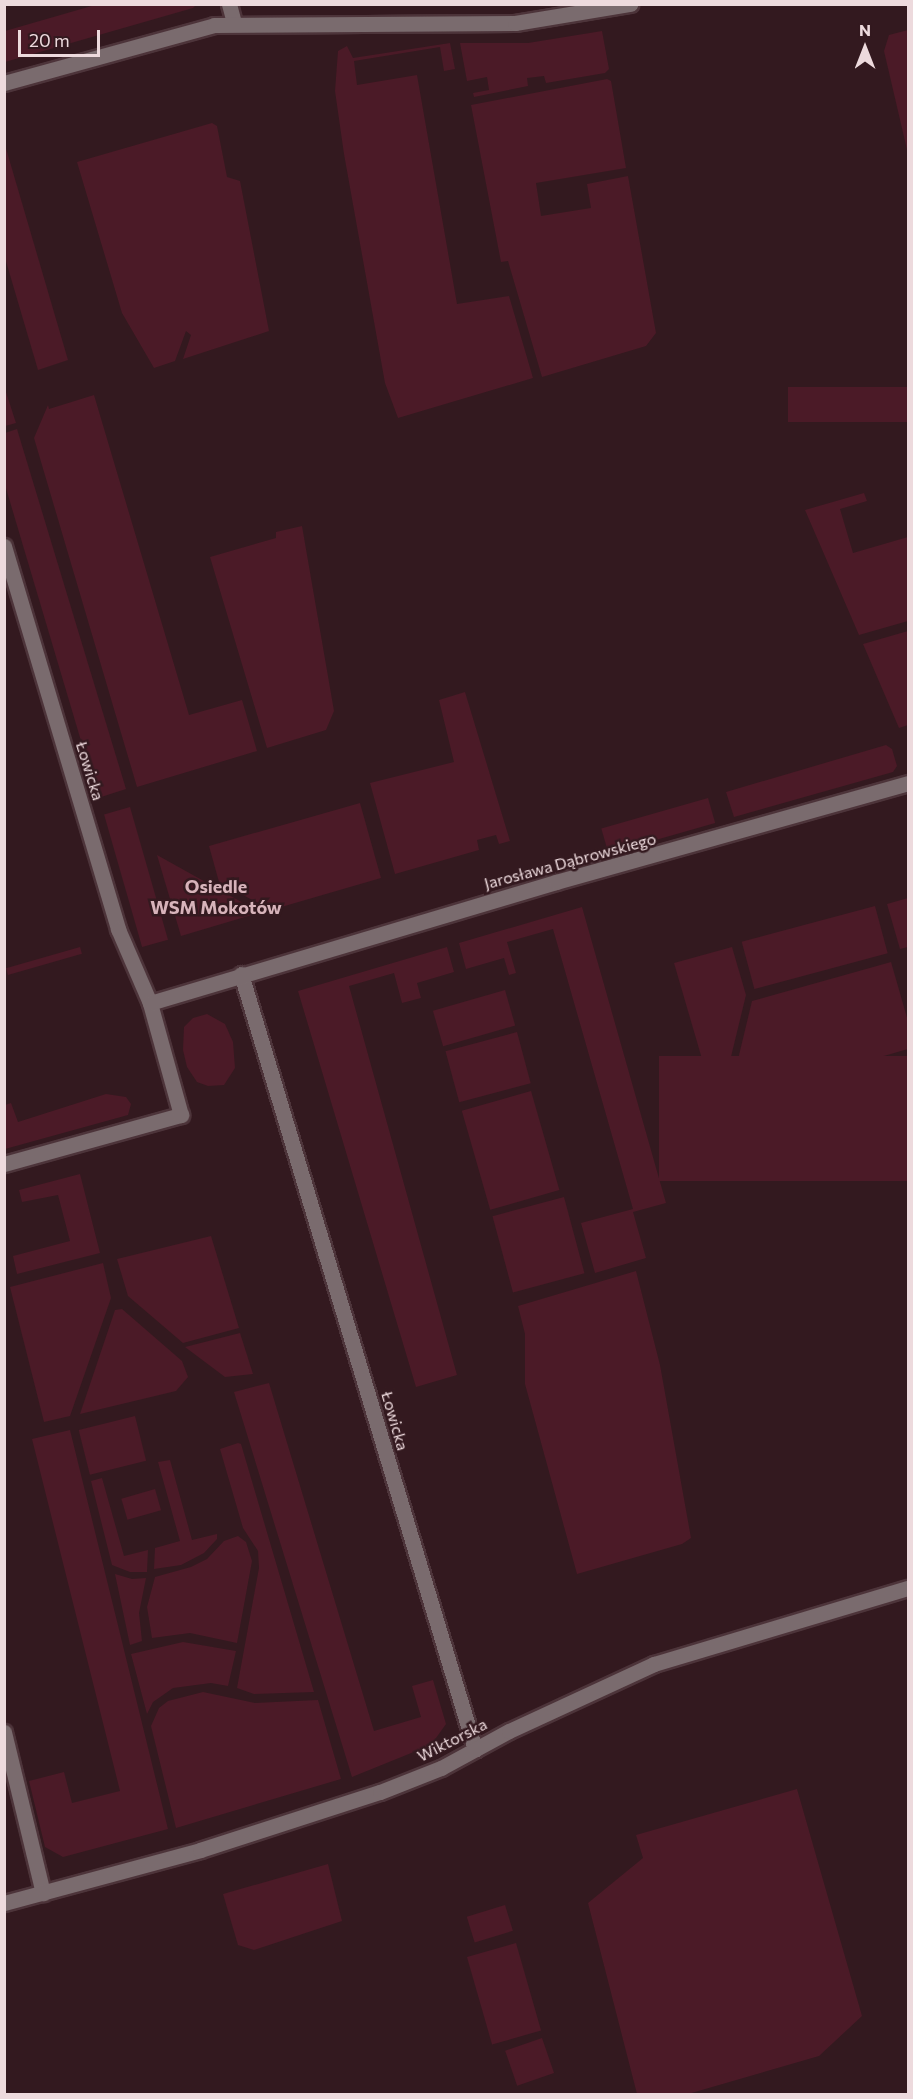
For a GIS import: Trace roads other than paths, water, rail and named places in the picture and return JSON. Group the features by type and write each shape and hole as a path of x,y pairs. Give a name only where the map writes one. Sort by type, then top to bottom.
{"street":[{"path":"229,4 234,23"},
{"path":"4,83 214,25 234,23 515,23 630,4"},
{"name":"Łowicka","path":"4,546 118,929 150,1003 181,1115 4,1164"},
{"name":"Jarosława Dąbrowskiego","path":"150,1003 241,974 909,783"},
{"name":"Łowicka","path":"241,974 475,1749"},
{"name":"Wiktorska","path":"4,1903 321,1812 441,1768 475,1749 654,1664 909,1588"},
{"path":"4,1732 43,1893"}],"district":[{"name":"Osiedle WSM Mokotów","path":"216,897"}]}
